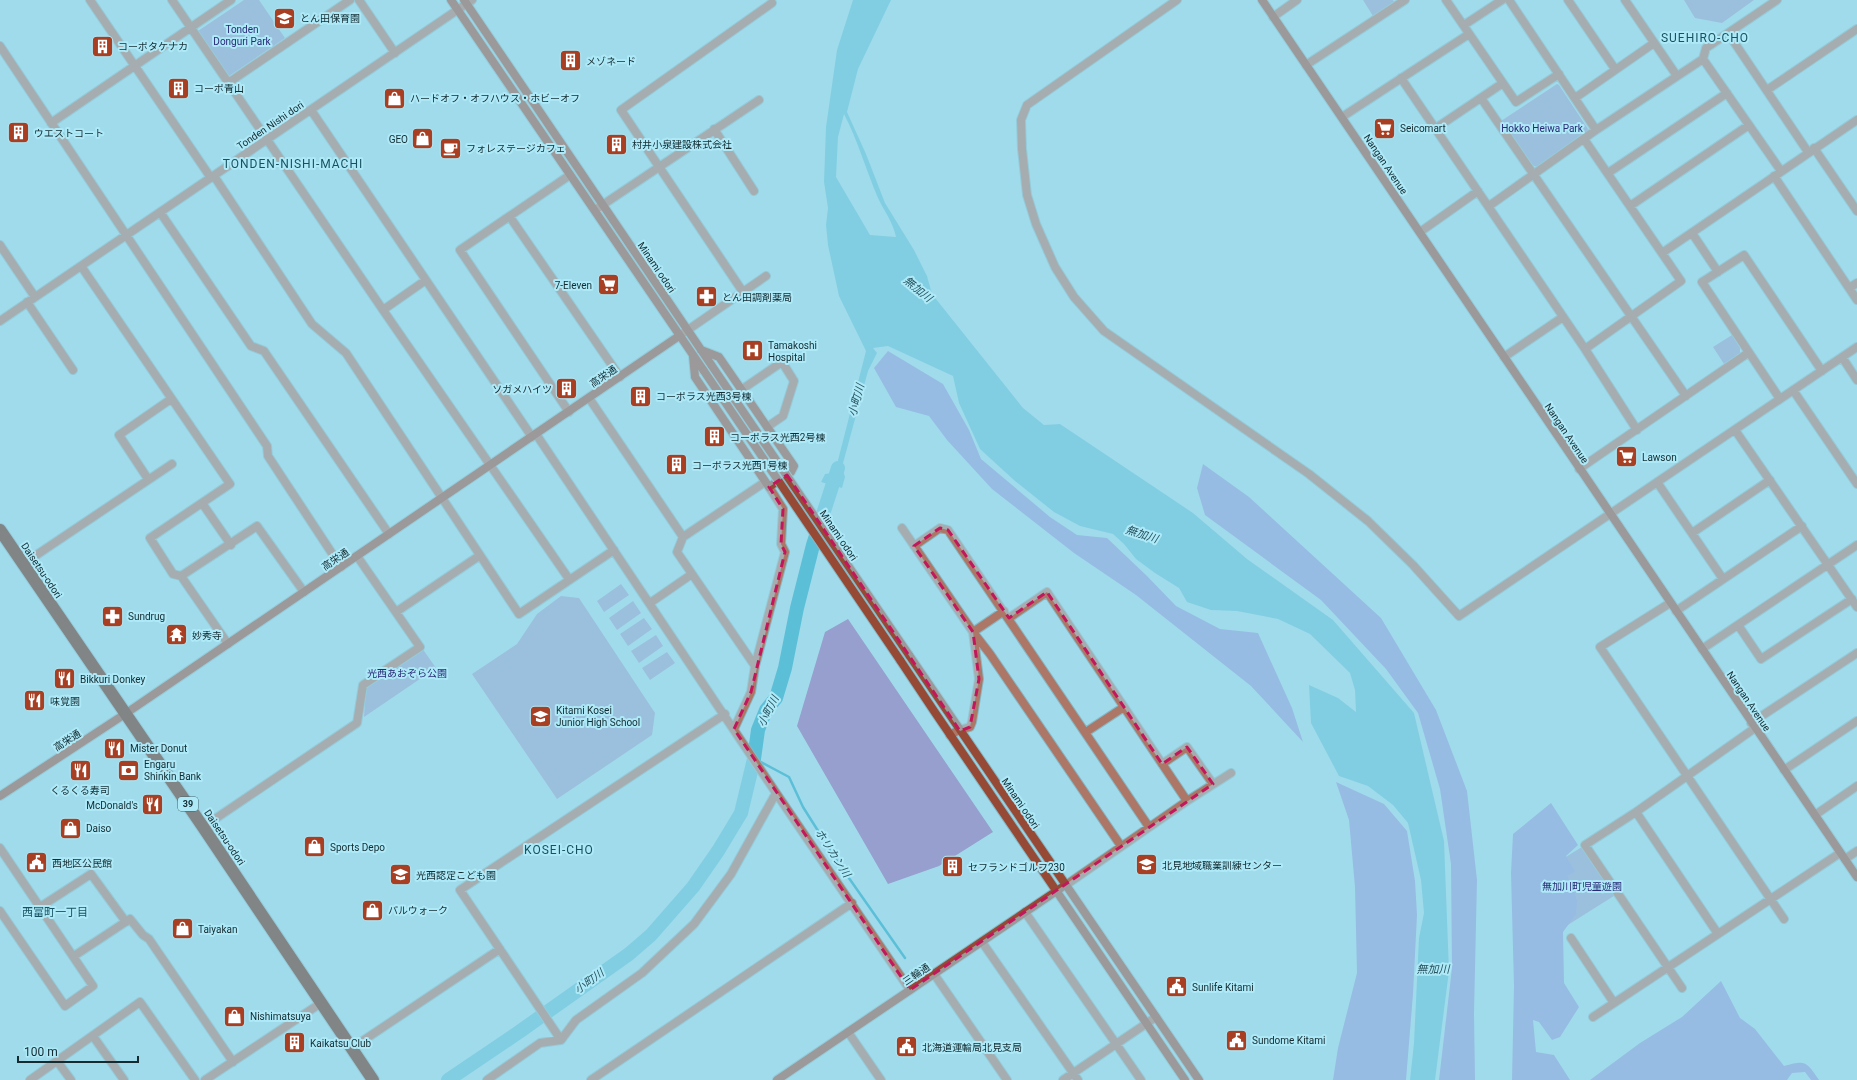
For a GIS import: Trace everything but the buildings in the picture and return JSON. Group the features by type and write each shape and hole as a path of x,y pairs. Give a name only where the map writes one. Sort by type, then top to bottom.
{"highway":[{"name":"Daisetsu-odori","path":"0,530 203,827 373,1080"}],"street":[{"path":"90,0 312,324 346,353 479,556 519,614 614,550"},
{"path":"172,0 266,140 569,579"},
{"path":"51,122 231,0"},
{"path":"228,83 350,0"},
{"path":"359,0 395,53"},
{"name":"Minami odori","path":"451,0 1185,1080"},
{"path":"1177,0 1027,105 1021,120 1022,149 1027,195 1036,224 1055,267 1074,296 1104,331 1309,474 1368,521 1413,566 1459,616 1857,347"},
{"name":"Nangan Avenue","path":"1262,0 1753,726 1857,877"},
{"path":"1273,17 1297,0"},
{"path":"1306,65 1405,0"},
{"path":"1446,0 1516,102 1559,74"},
{"path":"1464,25 1502,0"},
{"path":"1509,0 1596,130"},
{"path":"1568,0 1615,70"},
{"path":"1625,0 1677,76"},
{"path":"1489,206 1584,138 1703,59 1706,48 1776,0"},
{"name":"Tonden Nishi dori","path":"0,321 458,10 468,1"},
{"name":"Minami odori","path":"468,1 687,331 1199,1080"},
{"path":"743,292 621,110 772,3"},
{"path":"1767,90 1857,29"},
{"path":"1728,33 1767,90 1857,211"},
{"path":"1342,118 1469,34"},
{"path":"1575,98 1654,43"},
{"path":"0,46 267,446 268,456 341,567"},
{"path":"1703,59 1749,125 1857,300"},
{"path":"1401,78 1585,349 1637,430"},
{"path":"1436,128 1503,83"},
{"path":"1608,173 1727,93"},
{"path":"1481,98 1633,316 1686,396"},
{"path":"594,210 759,100"},
{"path":"311,110 426,280 614,550 776,793 910,990"},
{"path":"1662,253 1857,120"},
{"path":"1630,206 1749,125"},
{"path":"714,129 754,191"},
{"path":"1584,138 1681,281 1585,349"},
{"path":"569,412 460,250 570,175"},
{"path":"1420,232 1478,191"},
{"path":"160,212 251,346 264,350 389,534"},
{"path":"510,216 620,377"},
{"path":"1692,233 1718,272"},
{"path":"0,245 35,297"},
{"path":"1780,399 1702,282 1744,255 1822,371"},
{"path":"81,266 230,484 150,538 174,574 181,576 228,644"},
{"path":"679,336 766,276"},
{"path":"383,310 426,280"},
{"path":"1849,288 1857,283"},
{"path":"27,302 73,370"},
{"path":"1504,357 1563,317"},
{"name":"高栄通","path":"1,792 125,714 679,336"},
{"path":"700,350 719,357 794,466 792,472 767,484 683,537 677,552 755,666"},
{"path":"1580,469 1748,353"},
{"path":"693,356 694,378 783,508 781,544 785,552 755,666 751,692 736,732"},
{"path":"1842,357 1857,380"},
{"path":"741,390 782,362 794,381 783,416 767,427"},
{"path":"1794,390 1857,484"},
{"path":"589,398 683,537"},
{"path":"148,479 119,435 171,399"},
{"path":"1735,430 1857,607"},
{"path":"23,564 172,464"},
{"path":"1692,533 1770,480"},
{"path":"1657,482 1723,579"},
{"path":"202,503 231,544"},
{"path":"181,576 257,526 304,592"},
{"path":"1676,611 1802,526"},
{"path":"902,528 972,632 990,654 1122,846"},
{"path":"914,546 940,528 948,530 1149,827"},
{"path":"1702,649 1857,545"},
{"path":"203,827 357,723 363,685 420,647 357,556"},
{"path":"396,612 479,556"},
{"path":"650,603 692,574"},
{"path":"972,632 1047,592 1187,801"},
{"path":"1738,625 1761,659 1852,599"},
{"path":"1670,603 1600,647 1784,919"},
{"path":"950,735 959,730 970,727 972,722 979,679 972,632"},
{"path":"1682,988 1585,845 1688,776 1753,726 1857,653"},
{"path":"1086,732 1124,707"},
{"path":"561,1040 460,890 724,714"},
{"path":"1784,770 1857,721"},
{"path":"1162,764 1187,747 1213,784"},
{"path":"1066,885 1187,801 1231,773"},
{"path":"1815,815 1857,786"},
{"path":"487,1080 540,1044 561,1040 576,1020 642,972 694,924 731,874 776,793"},
{"path":"1636,812 1718,934"},
{"path":"0,848 94,986 65,1006 0,911"},
{"path":"1593,1017 1771,899 1843,856 1857,851"},
{"path":"40,907 91,874 126,922"},
{"name":"三輪通","path":"777,1080 1066,885"},
{"path":"591,1080 852,903"},
{"path":"1025,912 1140,1080"},
{"path":"74,956 130,919 143,935 149,939 233,1062"},
{"path":"1571,938 1614,1003"},
{"path":"982,942 1076,1076"},
{"path":"352,1048 500,949"},
{"path":"934,974 1006,1080"},
{"path":"30,1080 140,1002 195,1080"},
{"path":"205,1080 321,1003"},
{"path":"1063,1080 1076,1076 1116,1044 1156,1017"},
{"path":"848,1032 881,1080"},
{"path":"93,1036 124,1080"},
{"path":"57,1061 70,1080"}],"highlighted area":[{"path":"787,475 960,731 970,727 979,679 973,632 914,546 940,528 948,530 1009,618 1047,592 1162,764 1187,747 1213,784 910,990 734,729 751,692 785,552 781,544 783,509 769,487"}],"green space":[{"name":"Tonden Donguri Park","path":"244,0 259,0 285,38 229,76 198,31"},
{"path":"1363,0 1393,0 1394,2 1373,16"},
{"path":"1684,0 1754,0 1722,23 1695,18"},
{"name":"Hokko Heiwa Park","path":"1557,84 1588,129 1587,132 1537,167 1532,165 1501,121"},
{"path":"1732,335 1740,348 1740,353 1724,364 1713,347"},
{"path":"621,584 629,595 604,612 597,601"},
{"path":"561,596 579,598 655,713 652,735 557,799 472,674 517,644 537,614"},
{"path":"633,601 641,613 617,630 609,618"},
{"path":"644,618 652,629 628,646 620,634"},
{"path":"848,619 993,832 939,866 888,884 797,726 825,632"},
{"path":"656,635 663,646 639,663 631,651"},
{"name":"光西あおぞら公園","path":"422,648 436,668 364,717 366,687"},
{"path":"667,652 675,663 650,680 642,668"},
{"name":"無加川町児童遊園","path":"1585,845 1617,894 1563,928 1553,865"}],"shaded area":[{"path":"888,351 943,384 969,430 981,459 1050,517 1077,535 1107,538 1176,606 1220,629 1258,633 1292,708 1303,742 1251,686 1136,595 1074,553 992,489 947,440 929,416 896,407 874,368"},
{"path":"1203,464 1249,497 1381,618 1436,710 1467,791 1477,880 1474,1013 1475,1080 1439,1080 1452,968 1451,864 1440,789 1418,713 1386,669 1321,600 1205,515 1197,488"},
{"path":"1336,782 1384,804 1407,831 1415,881 1417,915 1413,994 1406,1080 1333,1080 1338,1048 1357,973 1355,887 1349,820"},
{"path":"1551,803 1578,845 1566,856 1575,871 1567,876 1572,884 1577,901 1576,914 1563,932 1564,983 1579,1007 1560,1037 1552,1040 1539,1022 1533,1020 1536,1052 1554,1055 1570,1080 1512,1080 1514,986 1511,873 1513,834"},
{"path":"1721,981 1740,1018 1755,1029 1784,1066 1797,1063 1805,1064 1811,1069 1819,1080 1811,1080 1805,1072 1792,1073 1787,1080 1590,1080 1640,1043 1682,1017"}],"water":[{"name":"無加川","path":"853,0 891,0 858,69 847,112 866,154 885,203 914,250 927,276 932,294 1023,408 1044,425 1060,424 1193,513 1247,559 1333,620 1414,713 1444,841 1449,971 1435,1080 1410,1080 1414,1043 1419,938 1424,913 1421,880 1408,823 1393,805 1368,786 1339,776 1311,723 1309,685 1338,698 1356,712 1355,690 1350,673 1310,634 1278,619 1237,611 1211,610 1187,602 1179,588 1136,559 1124,544 1113,534 1080,526 1054,512 1015,481 980,449 959,403 953,376 888,346 873,348 877,353 868,371 842,467 845,477 842,488 821,482 825,474 832,473 836,468 866,351 839,296 828,245 826,225 828,208 824,182 826,127 837,50","holes":["844,114 878,198 891,221 896,237 870,235 836,177 838,137"]}],"waterway":[{"name":"小町川","path":"448,1080 629,954 651,935 693,887 718,851 741,813 754,759 758,730 766,710 776,698 785,668 797,608 813,545 838,468"},
{"name":"ホリカン川","path":"757,760 789,777 803,807 837,861 905,958"}],"place":[{"name":"とん田保育園","path":"284,18"},
{"name":"コーポタケナカ","path":"102,46"},
{"name":"メゾネード","path":"570,61"},
{"name":"コーポ青山","path":"178,88"},
{"name":"ハードオフ・オフハウス・ホビーオフ","path":"395,98"},
{"name":"Seicomart","path":"1384,128"},
{"name":"ウエストコート","path":"19,133"},
{"name":"GEO","path":"423,139"},
{"name":"村井小泉建設株式会社","path":"616,144"},
{"name":"フォレステージカフェ","path":"450,148"},
{"name":"7-Eleven","path":"608,285"},
{"name":"とん田調剤薬局","path":"707,297"},
{"name":"Tamakoshi Hospital","path":"753,351"},
{"name":"ソガメハイツ","path":"567,389"},
{"name":"コーポラス光西3号棟","path":"641,396"},
{"name":"コーポラス光西2号棟","path":"715,437"},
{"name":"Lawson","path":"1627,457"},
{"name":"コーポラス光西1号棟","path":"676,465"},
{"name":"Sundrug","path":"112,616"},
{"name":"妙秀寺","path":"177,635"},
{"name":"Bikkuri Donkey","path":"64,679"},
{"name":"味覚園","path":"34,701"},
{"name":"Kitami Kosei Junior High School","path":"541,716"},
{"name":"Mister Donut","path":"115,748"},
{"name":"くるくる寿司","path":"80,770"},
{"name":"Engaru Shinkin Bank","path":"129,770"},
{"name":"McDonald's","path":"153,805"},
{"name":"Daiso","path":"70,828"},
{"name":"Sports Depo","path":"315,847"},
{"name":"西地区公民館","path":"36,863"},
{"name":"北見地域職業訓練センター","path":"1146,865"},
{"name":"セフランドゴルフ230","path":"953,867"},
{"name":"光西認定こども園","path":"400,875"},
{"name":"パルウォーク","path":"373,910"},
{"name":"Taiyakan","path":"183,929"},
{"name":"Sunlife Kitami","path":"1176,987"},
{"name":"Nishimatsuya","path":"234,1016"},
{"name":"Sundome Kitami","path":"1237,1040"},
{"name":"Kaikatsu Club","path":"295,1043"},
{"name":"北海道運輸局北見支局","path":"906,1047"}],"district":[{"name":"SUEHIRO-CHO","path":"1705,38"},
{"name":"TONDEN-NISHI-MACHI","path":"293,164"},
{"name":"KOSEI-CHO","path":"559,850"},
{"name":"西富町一丁目","path":"55,912"}]}
